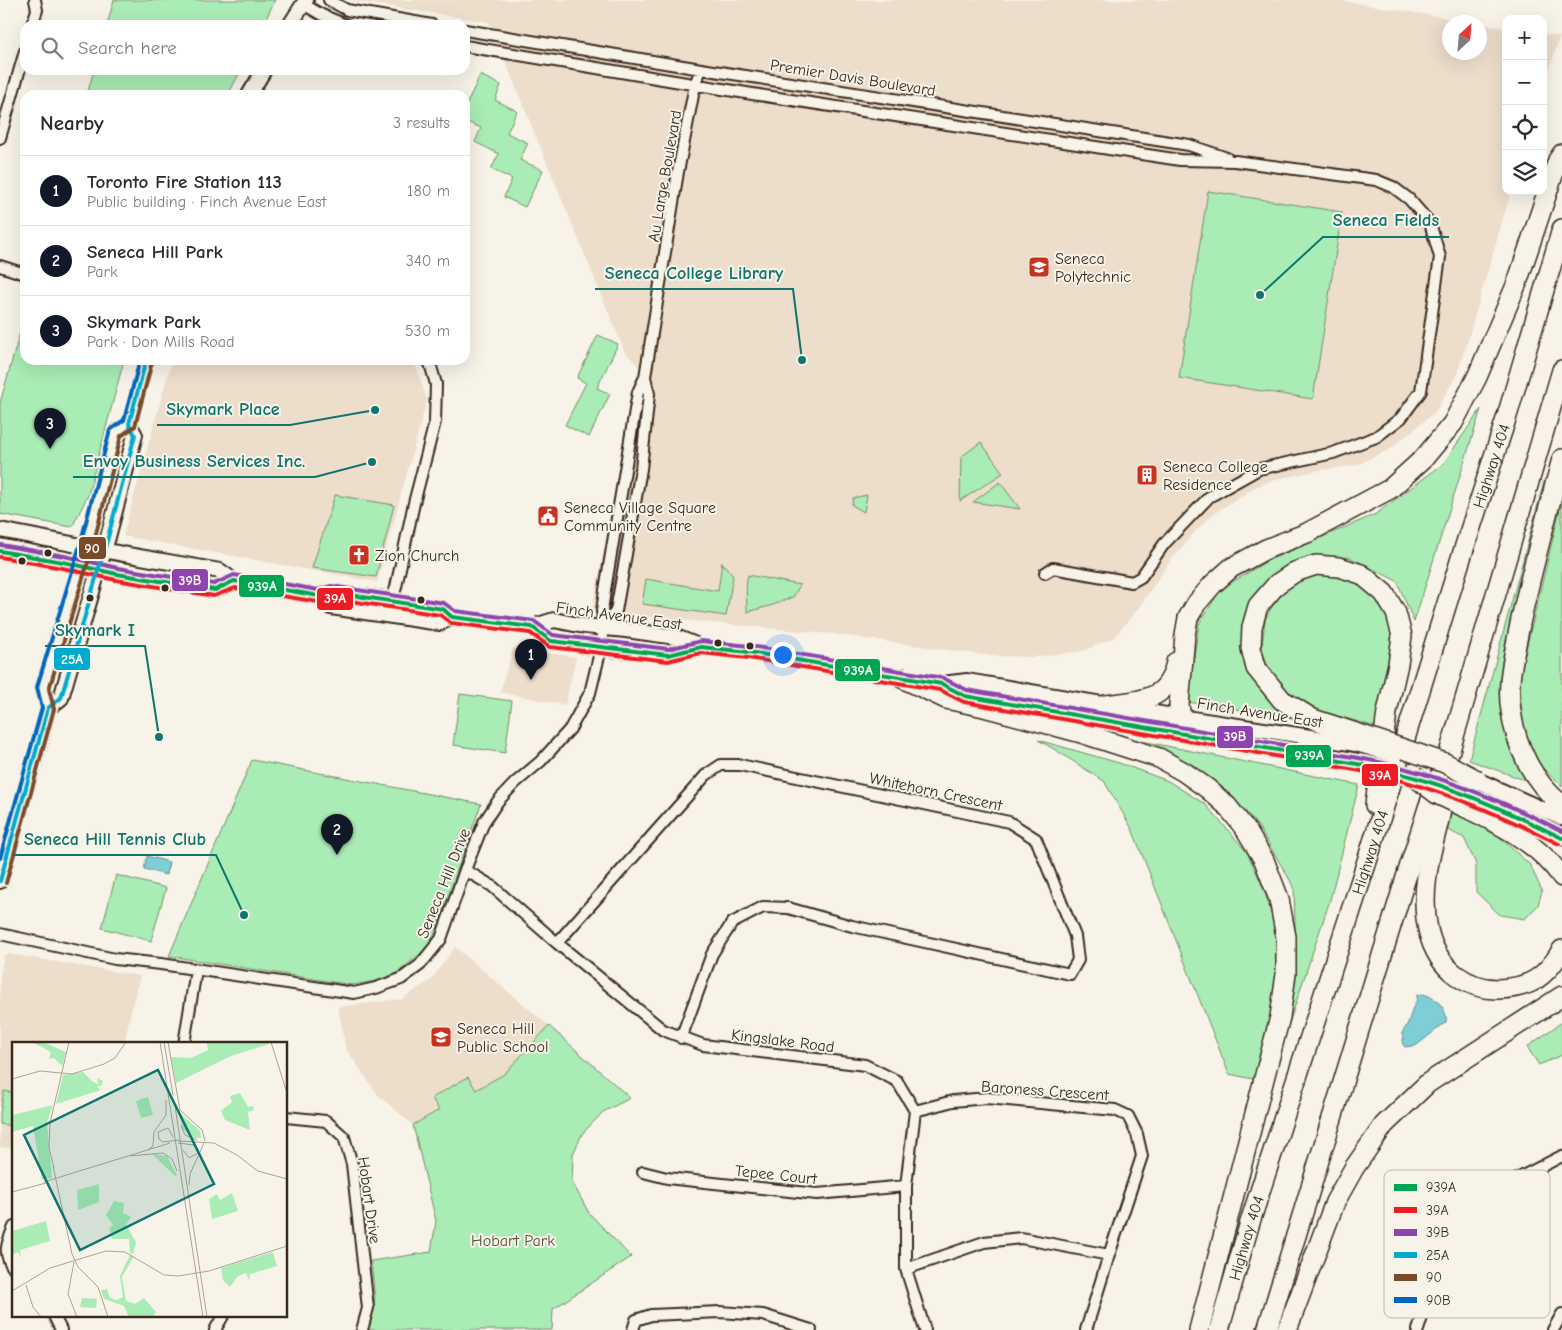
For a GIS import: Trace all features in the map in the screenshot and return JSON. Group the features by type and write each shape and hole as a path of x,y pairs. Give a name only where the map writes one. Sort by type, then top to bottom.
{"highway":[{"path":"1211,738 1189,727 1181,717 1179,705 1184,635 1188,618 1196,604 1213,584 1231,568 1266,549 1307,533 1390,489 1424,458 1453,423 1477,378 1517,283 1558,160 1562,154"},
{"name":"Highway 404","path":"1220,1330 1251,1219 1369,855 1507,416 1562,229"},
{"path":"1268,1330 1403,887 1428,808 1450,750 1562,370"},
{"path":"1562,459 1532,566 1510,680 1510,710 1518,741 1528,765 1540,783 1562,805"},
{"path":"1369,855 1387,712 1402,636 1396,612 1384,592 1360,574 1339,567 1316,565 1295,572 1276,584 1258,606 1252,627 1252,648 1256,668 1282,700 1313,719 1357,739 1445,763 1486,818 1530,843 1555,866 1562,877"},
{"path":"1106,705 1149,698 1159,694 1167,685 1172,675 1179,646 1184,635"},
{"path":"902,678 946,699 1078,732 1159,758 1184,772 1208,789 1227,806 1246,830 1264,860 1281,908 1286,937 1286,974 1280,1016 1199,1330"},
{"path":"1450,750 1440,816 1427,874 1425,916 1431,944 1448,969 1463,980 1486,989 1512,988 1534,982 1553,966 1562,950"},
{"path":"1414,776 1437,794 1468,793"},
{"path":"1287,1330 1336,1202 1354,1168 1384,1125 1428,1083 1562,996"}],"main road":[{"path":"293,20 304,2"},
{"path":"252,90 261,75"},
{"path":"0,881 48,708 43,689 86,547 116,432 129,424 145,365"},
{"path":"48,708 61,698 104,550 136,435 129,424"},
{"name":"Finch Avenue East","path":"0,530 220,571 234,581 318,596 330,592 443,609 452,617"},
{"path":"0,551 80,565 117,574 215,590 234,581"},
{"name":"Finch Avenue East","path":"318,596 331,607 380,615 440,623 452,617 532,627 554,620 584,626 676,637 701,647 828,664 942,684 968,681 1181,717 1357,739"},
{"name":"Finch Avenue East","path":"532,627 551,641 601,648 668,655 701,647"},
{"name":"Finch Avenue East","path":"942,684 964,696 1326,759 1357,762 1414,776"},
{"path":"1468,793 1562,818"},
{"path":"1468,793 1562,838"}],"street":[{"path":"34,20 37,10 35,0"},
{"path":"329,0 347,10 404,20"},
{"path":"304,2 322,15 334,20"},
{"name":"Premier Davis Boulevard","path":"470,31 1189,145 1235,161"},
{"name":"Premier Davis Boulevard","path":"470,47 695,85 1180,160 1235,161 1376,180 1393,187 1409,198 1430,223 1440,257 1421,391 1401,418 1376,437 1333,453 1259,469 1209,497 1164,544 1141,577 1132,582 1053,568 1045,573"},
{"path":"0,138 20,68"},
{"name":"Au Large Boulevard","path":"604,628 602,611 605,590 638,392 645,378 677,180 695,85 701,69"},
{"path":"0,266 20,272"},
{"path":"392,600 414,503 436,422 436,384 430,365"},
{"name":"Au Large Boulevard","path":"604,628 616,611 641,469 649,394 645,378"},
{"name":"Seneca Hill Drive","path":"0,934 115,959 354,993 401,979 420,965 440,939 484,822 498,801 541,761 570,729 590,693 604,628"},
{"name":"Whitehorn Crescent","path":"557,943 706,775 721,765 740,765 1009,822 1036,839 1075,936 1078,960 1070,974 852,926 788,908 763,907 732,923 712,954 681,1038"},
{"name":"Kingslake Road","path":"465,870 492,886 557,943 663,1030 703,1045 865,1065 897,1081 915,1111"},
{"path":"184,1042 196,970"},
{"name":"Baroness Crescent","path":"915,1111 953,1101 987,1098 1115,1110 1128,1116 1137,1134 1142,1156 1086,1330"},
{"path":"915,1111 906,1186 906,1269 924,1330"},
{"name":"Hobart Drive","path":"288,1117 326,1121 344,1137 352,1164 368,1308 362,1330"},
{"path":"1535,1170 1562,1156"},
{"name":"Tepee Court","path":"643,1172 667,1178 817,1194 906,1186"},
{"path":"12,1232 6,1253 12,1266"},
{"path":"906,1269 984,1242 1021,1238 1109,1255"},
{"path":"633,1330 636,1320 651,1316 720,1312 763,1315 811,1330"},
{"path":"1553,1330 1562,1314"},
{"path":"55,1318 62,1330"},
{"path":"215,1330 222,1318"},
{"path":"1418,1330 1422,1318"}],"shaded area":[{"name":"Seneca Polytechnic","path":"348,0 1337,0 1442,17 1442,60 1487,60 1487,25 1502,27 1502,195 1510,195 1456,376 1435,412 1390,449 1357,465 1281,478 1255,487 1212,515 1171,560 1135,613 1113,638 1083,651 1035,657 991,656 832,634 592,612 639,367 624,350 489,22"},
{"path":"1547,35 1560,37 1547,77"},
{"path":"171,365 416,365 427,400 377,582 123,536"},
{"path":"513,648 576,657 565,705 500,692"},
{"name":"Seneca Hill Public School","path":"455,947 549,1026 504,1074 413,1125 378,1095 346,1049 338,1007 402,999 431,980"},
{"path":"9,954 140,976 124,1042 12,1042 12,1149 0,1147 0,977 4,955"}],"green space":[{"path":"114,0 275,0 265,20 108,20"},
{"path":"93,75 238,75 231,90 88,90"},
{"path":"480,75 501,85 495,100 517,111 507,133 528,143 520,160 543,170 525,207 504,197 512,179 491,169 499,154 475,142 481,128 470,123 470,97"},
{"path":"1208,191 1342,212 1313,399 1179,378"},
{"path":"20,333 20,365 123,365 88,495 72,527 0,514 0,403"},
{"path":"598,335 618,344 597,388 610,394 589,437 565,425 586,383 577,378"},
{"path":"1481,409 1414,622 1397,581 1349,557 1307,560 1284,570 1242,646 1246,669 1273,703 1303,719 1187,702 1199,624 1221,589 1267,561 1376,514 1443,464"},
{"path":"981,442 1003,473 960,501 961,457"},
{"path":"1545,478 1550,481 1500,680 1505,719 1530,782 1469,760"},
{"path":"1000,482 1020,509 973,502"},
{"path":"335,495 394,505 376,577 312,568"},
{"path":"867,495 864,512 852,505 853,498"},
{"path":"1562,501 1562,787 1536,761 1522,739 1520,674"},
{"path":"722,562 733,576 726,616 642,604 646,579 718,591"},
{"path":"1338,574 1367,588 1381,604 1388,618 1391,630 1386,687 1376,727 1307,707 1286,693 1275,679 1267,664 1262,648 1265,619 1288,586 1315,575"},
{"path":"748,575 800,585 793,597 747,612 746,588"},
{"path":"460,694 512,701 505,753 453,745"},
{"path":"1038,740 1119,763 1168,781 1205,804 1247,852 1264,889 1277,934 1278,983 1258,1080 1229,1074 1132,829 1104,781"},
{"path":"1137,740 1359,785 1330,900 1279,1054 1276,1052 1296,958 1294,887 1258,826 1235,799 1195,766"},
{"path":"252,760 481,804 435,933 426,949 397,973 376,981 352,985 169,956"},
{"path":"1450,811 1495,833 1530,865 1542,891 1538,905 1525,919 1500,915 1476,892 1476,864 1464,838 1446,829"},
{"path":"116,875 166,888 151,941 102,928"},
{"path":"1562,1022 1562,1055 1539,1065 1527,1047"},
{"name":"Hobart Park","path":"549,1026 630,1098 603,1112 582,1134 573,1154 572,1182 589,1213 631,1257 553,1309 552,1330 367,1330 375,1300 371,1261 431,1252 436,1221 413,1125 439,1110 432,1098 468,1077 476,1090 504,1074"},
{"path":"4,1091 12,1093 12,1126 0,1124"}],"water":[{"path":"147,856 169,862 166,875 144,869"},
{"path":"1422,994 1432,997 1440,1004 1445,1012 1446,1022 1417,1045 1405,1047 1402,1043 1404,1037 1402,1033 1416,1002 1417,995"}],"transit line":[{"name":"90B","path":"0,858 42,708 37,687 80,545 110,430 124,420 139,365"},
{"name":"25A","path":"0,881 48,708 61,698 108,537 135,435 129,424 145,365"},
{"name":"90","path":"6,883 54,709 49,689 92,549 121,436 135,426 151,365"},
{"name":"39B","path":"1,545 118,568 214,584 234,575 318,590 331,586 444,603 455,611 534,621 553,635 668,649 701,641 750,646 943,678 967,690 1364,759 1415,771 1490,798 1562,831"},
{"name":"939A","path":"0,551 117,574 215,590 234,581 319,596 330,592 443,609 452,617 532,627 551,641 668,655 701,647 749,652 942,684 965,696 1363,765 1415,777 1465,794 1562,838"},
{"name":"39A","path":"0,557 116,580 214,596 235,588 318,602 331,598 440,615 451,623 530,633 550,647 668,661 701,653 748,658 940,690 964,702 1387,777 1463,801 1559,844"}],"place":[{"name":"Seneca Polytechnic","path":"1039,267"},
{"name":"Seneca Fields","path":"1260,295"},
{"name":"Seneca College Library","path":"802,360"},
{"name":"Skymark Place","path":"375,410"},
{"name":"Skymark Park","path":"50,449"},
{"name":"Envoy Business Services Inc.","path":"372,462"},
{"name":"Seneca College Residence","path":"1147,475"},
{"name":"Seneca Village Square Community Centre","path":"548,516"},
{"name":"Zion Church","path":"359,555"},
{"name":"Toronto Fire Station 113","path":"531,680"},
{"name":"Skymark I","path":"159,737"},
{"name":"Seneca Hill Park","path":"337,855"},
{"name":"Seneca Hill Tennis Club","path":"244,915"},
{"name":"Seneca Hill Public School","path":"441,1037"}]}
